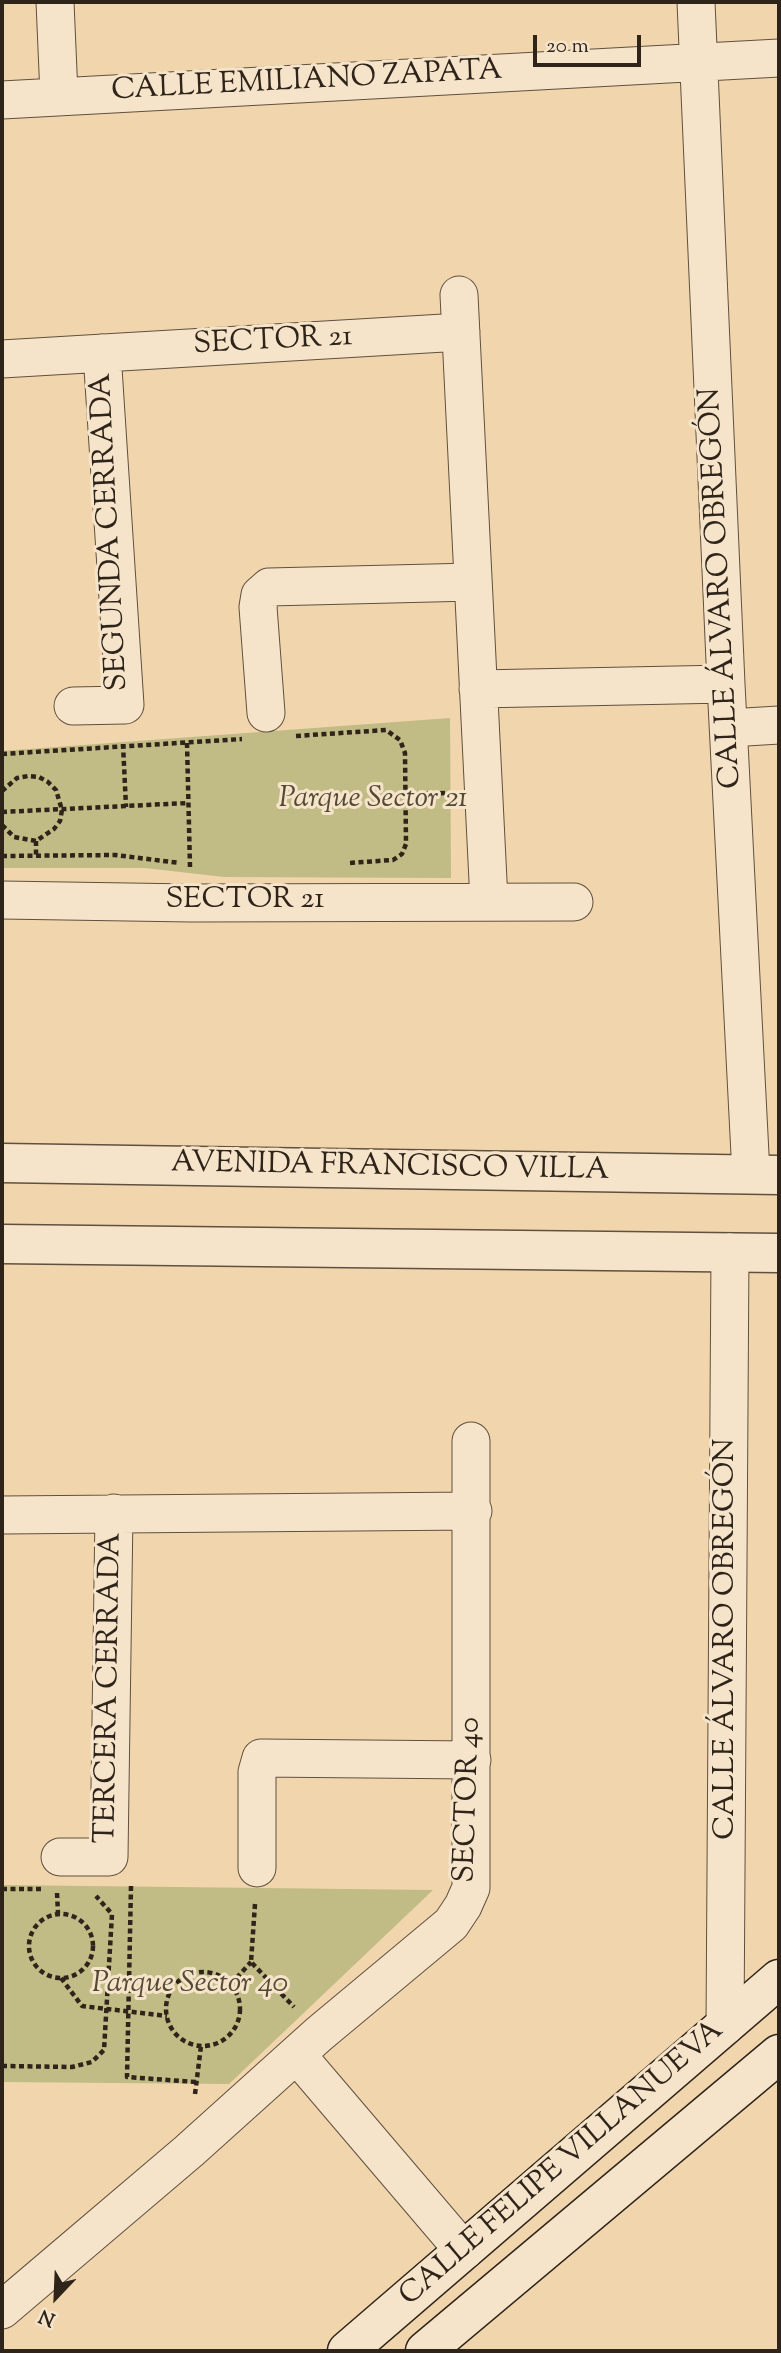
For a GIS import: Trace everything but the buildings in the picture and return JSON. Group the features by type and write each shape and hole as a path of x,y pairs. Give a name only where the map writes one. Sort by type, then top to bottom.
{"street":[{"path":"55,2 59,95"},
{"name":"CALLE ÁLVARO OBREGÓN","path":"696,2 726,684 765,1174"},
{"name":"CALLE EMILIANO ZAPATA","path":"2,100 779,58"},
{"path":"459,295 489,901"},
{"name":"SECTOR 21","path":"2,359 461,332"},
{"name":"SEGUNDA CERRADA","path":"73,705 125,705 102,353"},
{"path":"271,729 258,607 260,595 269,587 473,582"},
{"path":"478,689 726,684"},
{"path":"729,727 779,725"},
{"name":"SECTOR 21","path":"2,900 191,903 573,902"},
{"name":"AVENIDA FRANCISCO VILLA","path":"2,1163 765,1174"},
{"path":"2,1244 779,1253"},
{"name":"CALLE ÁLVARO OBREGÓN","path":"725,2026 730,1252"},
{"name":"SECTOR 40","path":"2,2310 308,2044 452,1924 463,1906 471,1888 471,1441"},
{"path":"2,1515 473,1511"},
{"name":"TERCERA CERRADA","path":"61,1879 109,1857 114,1513"},
{"path":"257,1868 257,1772 261,1758 472,1760"},
{"name":"CALLE FELIPE VILLANUEVA","path":"347,2351 779,1979"},
{"path":"308,2044 464,2250"},
{"name":"CALLE FELIPE VILLANUEVA","path":"425,2351 779,2054"}],"path":[{"path":"125,705 122,747 126,807"},
{"path":"2,754 187,743 271,729 386,730 400,740 405,753 406,844 402,854 393,860 338,863"},
{"path":"187,743 191,903"},
{"path":"2,791 17,778 38,777 56,790 62,810 60,821 54,830 36,841 14,837 2,825"},
{"path":"2,812 188,803"},
{"path":"36,841 36,856"},
{"path":"2,856 115,855 198,866"},
{"path":"109,1857 132,1888 127,2077 196,2082"},
{"path":"257,1868 251,1962 308,2044"},
{"path":"2,1889 61,1879 58,1913"},
{"path":"2,2066 72,2067 92,2062 104,2050 112,1914 99,1896 88,1893"},
{"path":"58,1913 69,1914 86,1926 92,1935 93,1945 92,1955 80,1972 61,1978 41,1971 34,1962 29,1942 38,1923 58,1913"},
{"path":"231,1984 251,1962"},
{"path":"210,1973 231,1984 241,2007 234,2031 225,2040 213,2045 189,2044 171,2028 166,2004 177,1983 186,1976 210,1973"},
{"path":"61,1978 82,2006 167,2016"}],"green space":[{"name":"Parque Sector 21","path":"450,718 451,878 224,877 145,868 2,868 2,751"},
{"name":"Parque Sector 40","path":"2,1885 433,1890 229,2084 2,2082"}]}
